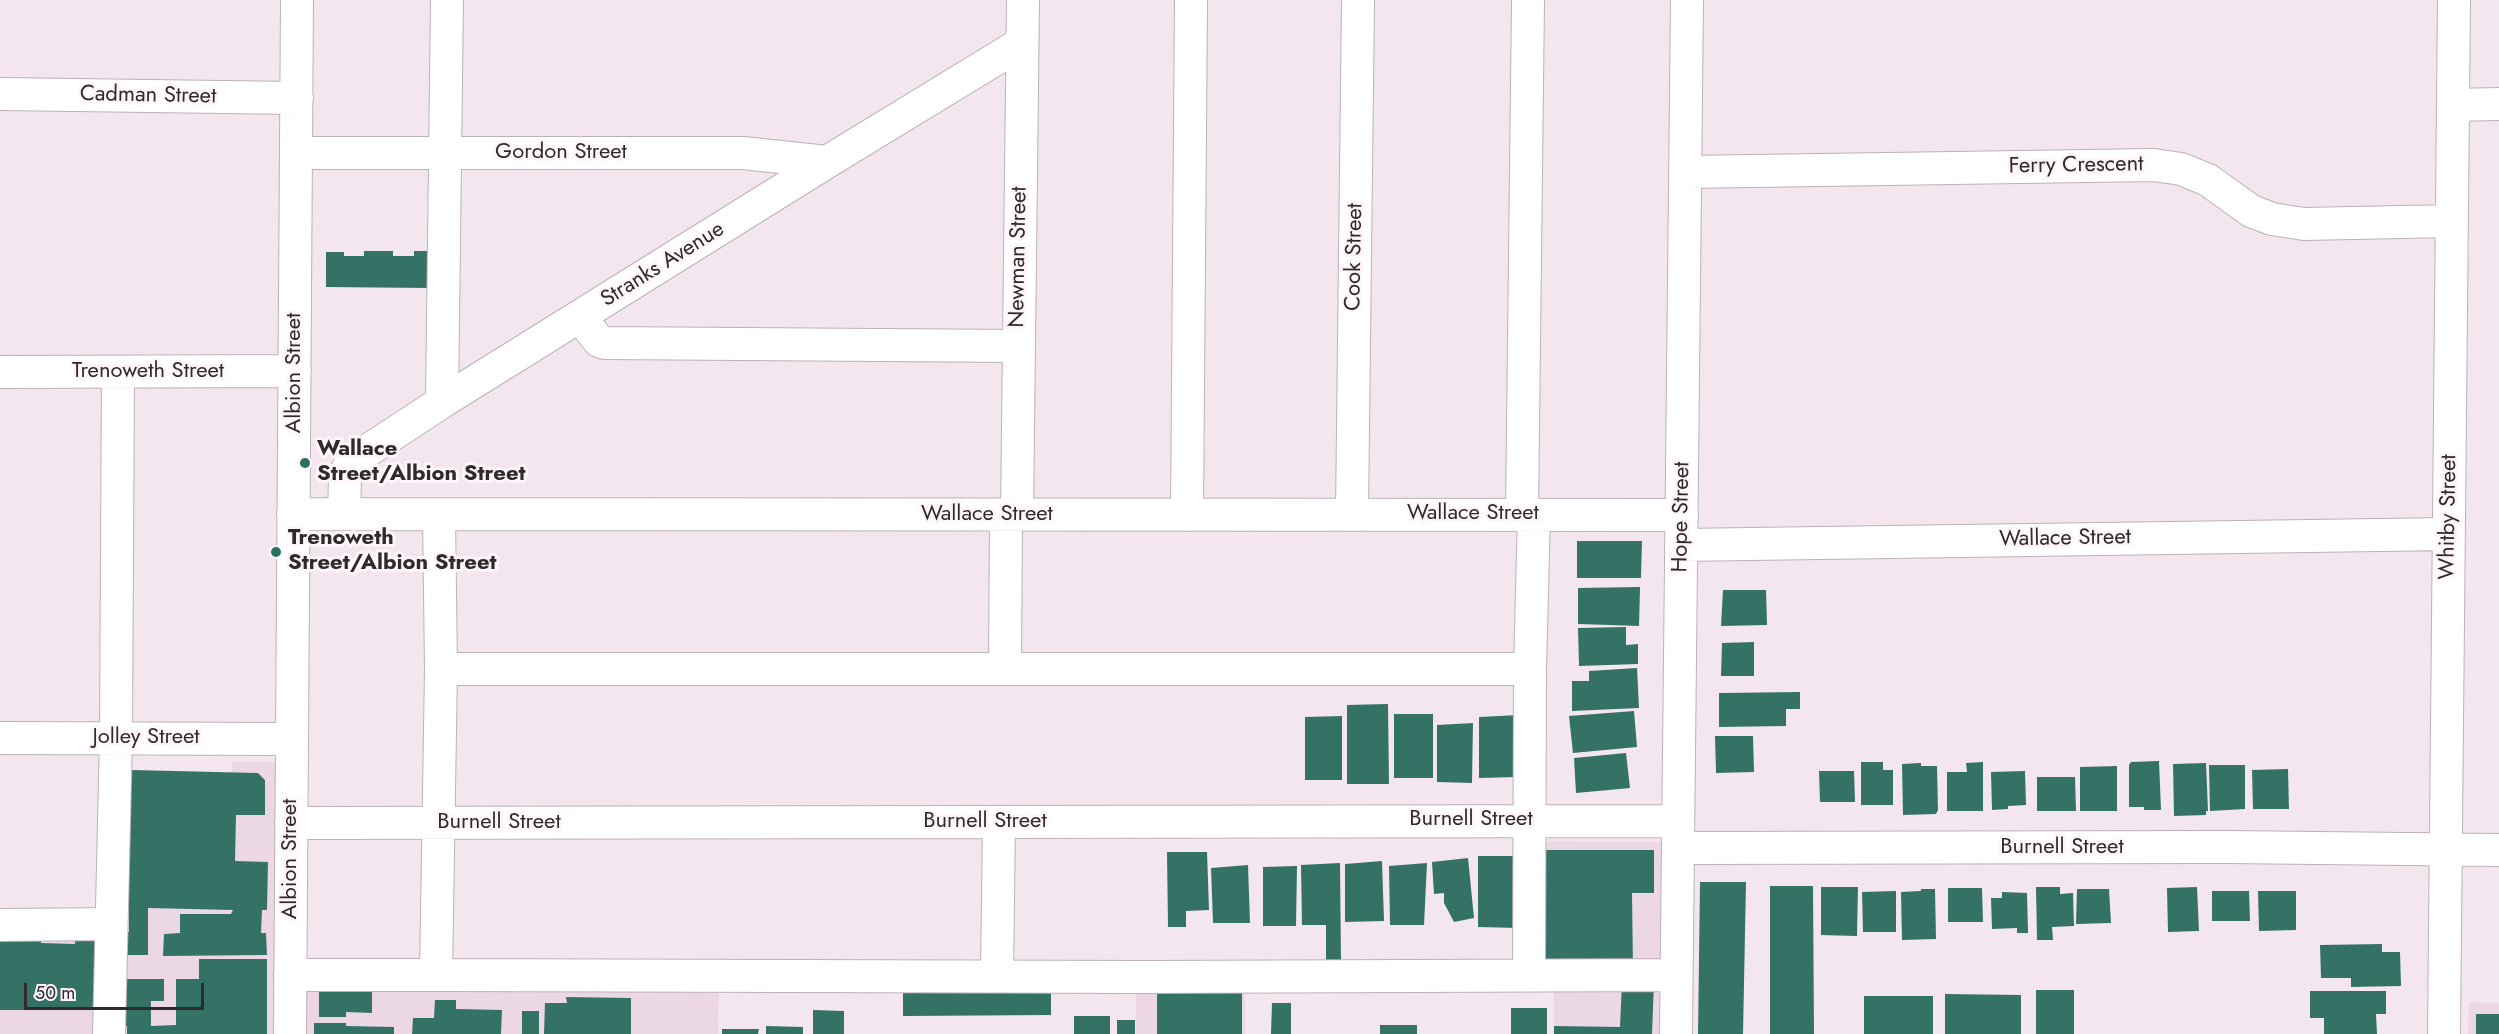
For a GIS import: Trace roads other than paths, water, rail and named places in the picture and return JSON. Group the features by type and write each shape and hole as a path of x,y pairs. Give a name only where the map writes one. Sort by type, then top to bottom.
{"street":[{"name":"Albion Street","path":"290,1034 297,0"},
{"path":"442,402 447,0"},
{"name":"Newman Street","path":"1005,668 1018,346 1023,0"},
{"path":"1188,515 1191,0"},
{"name":"Cook Street","path":"1352,513 1358,0"},
{"path":"1528,0 1528,514 1531,820 1529,975"},
{"name":"Hope Street","path":"1676,1034 1687,0"},
{"name":"Whitby Street","path":"2444,1034 2454,0"},
{"name":"Stranks Avenue","path":"344,514 345,480 352,462 442,402 826,162 1022,43"},
{"name":"Cadman Street","path":"0,94 297,98"},
{"path":"2453,105 2499,104"},
{"name":"Gordon Street","path":"296,153 743,153 826,162"},
{"name":"Ferry Crescent","path":"1685,172 2154,165 2181,169 2208,180 2251,211 2272,219 2304,224 2452,221"},
{"path":"580,317 599,341 604,343 1018,346"},
{"name":"Trenoweth Street","path":"0,372 295,372"},
{"path":"109,1034 116,738 118,372"},
{"name":"Wallace Street","path":"293,514 1528,514 1682,530 2449,534"},
{"path":"436,975 441,669 439,514"},
{"path":"441,669 1530,669"},
{"name":"Jolley Street","path":"0,738 292,739"},
{"name":"Burnell Street","path":"291,823 1531,820 1678,835 2499,850"},
{"path":"997,976 999,822"},
{"path":"0,925 111,924"},
{"path":"290,975 1676,975"}],"place":[{"name":"Wallace Street/Albion Street","path":"305,463"},
{"name":"Trenoweth Street/Albion Street","path":"276,552"}]}
